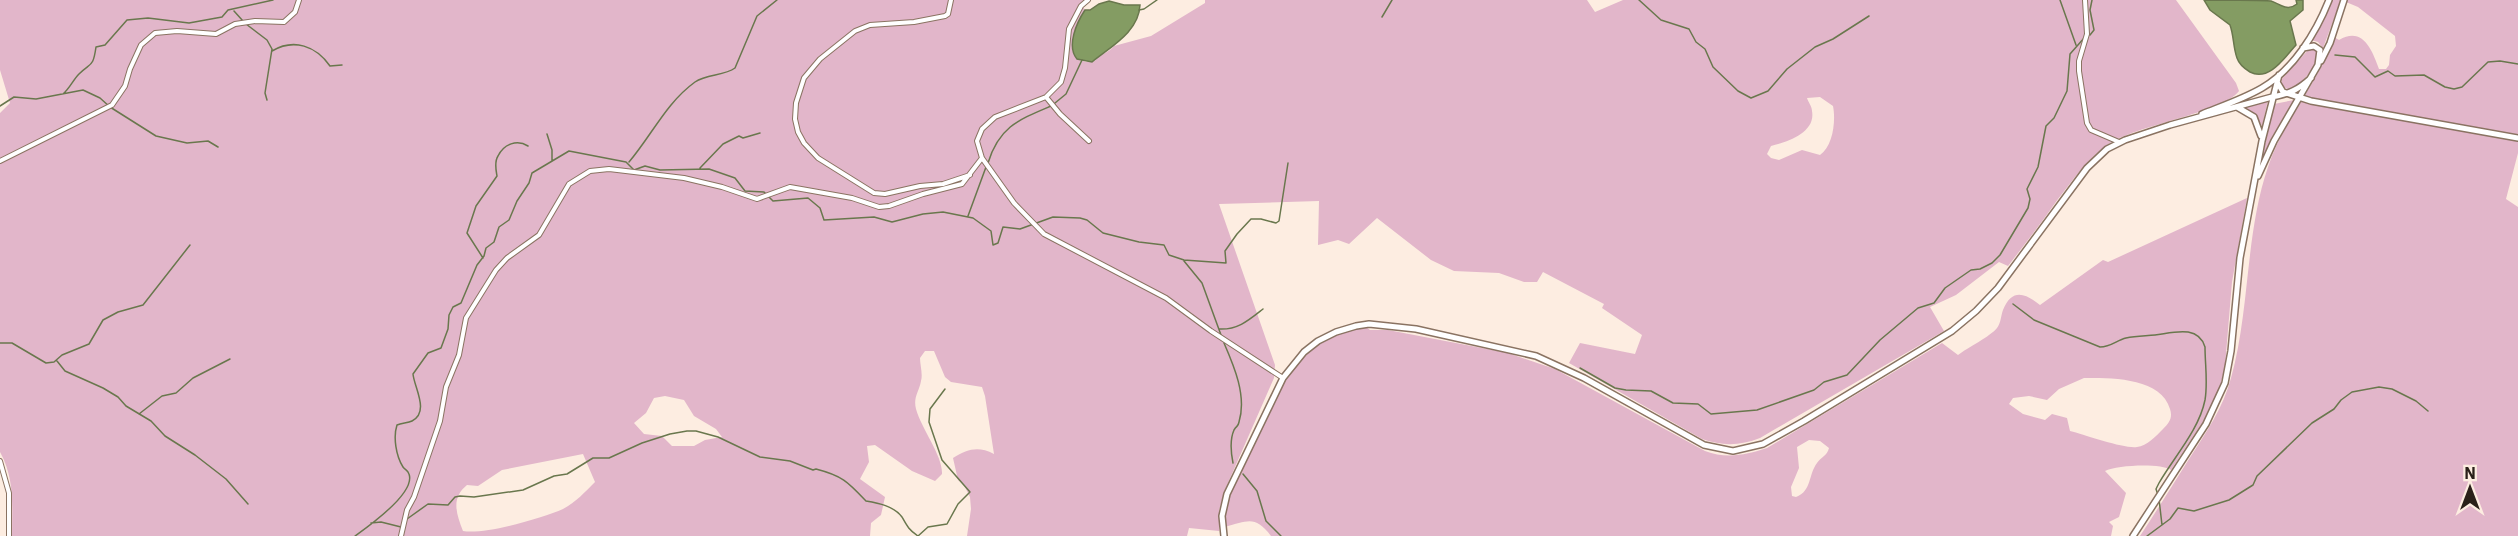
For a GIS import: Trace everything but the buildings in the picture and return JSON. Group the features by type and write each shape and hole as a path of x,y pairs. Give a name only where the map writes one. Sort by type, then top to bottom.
{"main road":[{"path":"2195,118 2262,88 2278,78 2303,48 2329,0"},
{"path":"2253,188 2274,141 2327,51 2344,0"},
{"path":"2303,48 2314,46 2320,50 2318,65"},
{"path":"2278,78 2281,91 2288,95"},
{"path":"2133,536 2206,424 2225,383 2231,351 2237,281 2253,188 2278,78"},
{"path":"2288,95 2311,78"},
{"path":"1224,536 1222,516 1227,494 1283,378 1304,352 1336,332 1369,324 1416,329 1536,356 1584,378 1704,445 1724,450 1749,448 1763,444 1804,421 1964,322 2011,271 2087,168 2100,154 2119,142 2195,118 2272,97 2288,95 2319,103 2518,138"},
{"path":"2237,107 2254,117 2262,141"}],"street":[{"path":"0,160 112,105 125,86 141,45 154,33 177,31 216,34 235,24 255,21 284,22 293,15 299,0"},
{"path":"951,0 948,14 945,16 914,22 870,25 845,38 820,59 804,78 796,103 795,119 804,143 818,158 874,193 885,194 920,186 943,184 971,175"},
{"path":"1088,0 1081,6 1069,29 1065,68 1061,82 1046,97 994,117 982,129 977,141 982,158 1014,203 1044,234 1166,298 1211,331 1283,378"},
{"path":"2085,0 2087,34 2079,61 2079,71 2088,123 2095,132 2119,142"},
{"path":"1046,97 1060,114 1089,141"},
{"path":"401,536 407,510 414,497 440,421 446,387 459,355 466,318 496,270 507,258 539,235 568,184 579,176 590,171 609,169 642,175 684,178 722,187 757,199 782,189 796,188 852,198 879,207 962,184 982,158"},
{"path":"0,461 9,493 9,536"}],"shaded area":[{"path":"0,0 1085,0 1082,5 1085,10 1076,28 1073,46 1077,59 1086,62 1095,61 1114,46 1151,36 1205,3 1205,0 1587,0 1595,12 1623,0 2176,0 2236,83 2239,91 2216,106 2137,131 2107,145 2081,170 2008,266 1999,262 1956,295 1930,307 1944,331 1760,438 1745,443 1724,444 1702,439 1569,363 1580,343 1635,354 1642,335 1602,308 1604,304 1543,272 1537,282 1524,282 1499,273 1454,271 1431,260 1377,218 1349,244 1338,240 1318,245 1319,201 1219,204 1275,365 1274,378 1224,492 1219,511 1219,531 1189,528 1187,536 967,536 971,509 970,497 964,485 958,480 953,458 963,452 973,450 983,450 994,454 985,396 982,387 951,382 945,377 934,351 925,351 920,358 922,378 915,405 936,451 942,474 935,481 912,471 875,445 867,446 869,462 860,479 885,497 881,515 871,523 870,536 12,536 10,483 0,452 0,113 10,103 0,70","holes":["1820,97 1833,106 1834,112 1831,139 1824,151 1820,155 1802,150 1779,160 1771,158 1767,154 1771,146 1799,135 1810,125 1812,111 1807,98","665,396 684,400 694,416 716,429 722,437 705,440 694,446 672,446 662,436 644,434 634,423 646,413 654,398","583,454 595,482 580,497 554,513 485,531 463,531 456,506 462,490 467,485 478,486 502,470"]},
{"path":"2204,0 2271,1 2284,7 2290,7 2297,4 2296,0 2303,0 2303,10 2290,21 2296,45 2270,71 2264,74 2250,72 2238,60 2230,25 2210,10"},
{"path":"2333,0 2341,0 2323,48 2318,42 2311,40"},
{"path":"2346,0 2518,0 2518,153 2506,199 2518,207 2518,536 2140,536 2208,430 2228,389 2242,326 2255,219 2268,167 2283,133 2319,70 2334,37 2339,40 2347,36 2360,38 2370,48 2379,69 2386,69 2389,65 2390,55 2396,46 2395,36"},
{"path":"1109,1 1124,5 1140,5 1135,23 1122,38 1092,62 1077,59 1072,48 1076,27 1082,15 1085,10"},
{"path":"2309,49 2315,49 2318,53 2314,65 2299,84 2289,90 2281,85 2282,79"},
{"path":"2268,100 2262,126 2255,115 2244,107"},
{"path":"2294,100 2272,137 2261,162 2274,104"},
{"path":"2247,198 2232,282 2225,366 2219,391 2208,414 2171,470 2158,466 2139,466 2119,467 2105,471 2126,493 2119,517 2109,522 2113,526 2111,536 1271,536 1260,525 1251,521 1225,527 1225,512 1229,494 1286,370 1323,338 1364,325 1370,330 1388,330 1508,353 1555,369 1705,451 1721,455 1736,455 1767,448 1942,343 1958,355 1997,328 2010,298 2024,296 2040,305 2103,260 2108,262","holes":["2084,378 2120,379 2146,385 2165,398 2171,412 2170,420 2148,443 2131,447 2070,431 2067,418 2052,414 2045,420 2023,414 2009,404 2013,398 2029,396 2047,400 2059,389","1809,440 1820,441 1829,448 1814,468 1805,491 1796,497 1792,496 1791,487 1799,468 1797,447"]}],"waterway":[{"path":"63,94 79,74 91,64 96,47 105,45 127,20 148,18 189,23 222,17 228,10 273,0"},
{"path":"629,162 667,109 685,90 700,79 735,68 757,16 777,0"},
{"path":"1139,10 1157,0"},
{"path":"1382,17 1392,0"},
{"path":"1639,0 1661,20 1689,29 1696,42 1705,49 1713,67 1738,91 1751,98 1768,91 1787,69 1815,47 1833,39 1869,16"},
{"path":"2060,0 2076,45"},
{"path":"2090,35 2094,30 2090,10 2092,0"},
{"path":"234,11 243,21"},
{"path":"246,24 267,40 272,49 265,93 267,100"},
{"path":"1580,368 1615,388 1651,391 1673,403 1698,404 1711,414 1757,410 1814,390 1824,382 1847,375 1880,340 1918,308 1934,303 1945,288 1971,270 1980,269 1992,263 2000,255 2028,208 2030,199 2027,189 2038,167 2046,126 2054,118 2067,91 2070,54 2085,37"},
{"path":"272,51 288,45 304,46 318,53 330,66 342,65"},
{"path":"2335,55 2355,57 2375,77 2388,71 2395,76 2424,75 2445,87 2454,89 2462,87 2488,62 2518,64"},
{"path":"1055,103 1066,94 1082,60"},
{"path":"0,106 14,97 36,99 83,90 100,98 110,107 156,136 187,143 208,141 218,147"},
{"path":"988,163 998,141 1011,126 1051,106"},
{"path":"700,168 723,144 739,136 743,138 760,133"},
{"path":"547,134 552,150 552,160"},
{"path":"483,258 467,233 476,206 497,176 496,161 501,152 507,146 515,143 528,146"},
{"path":"355,536 390,508 399,499 409,482 409,473 403,467 399,457 395,435 397,425 412,421 420,412 420,399 413,374 428,353 441,348 453,307 461,303 486,248 494,242 499,227 509,220 532,173 569,151 626,162 634,170 645,166 660,170 709,169 735,178 745,191 764,192 773,201 808,198 820,208 824,220 874,217 892,222 923,214 943,212 973,218 991,231 993,245 998,243 1003,227 1020,229 1053,217 1080,218 1087,220 1103,233 1139,242 1164,245 1169,255 1184,260 1226,263 1225,251 1251,219 1276,223 1279,221 1288,163"},
{"path":"968,216 986,167"},
{"path":"0,343 12,343 46,363 54,362 62,355 89,344 103,320 118,312 143,305 190,245"},
{"path":"1184,261 1202,283 1221,335"},
{"path":"2013,304 2034,320 2100,347 2126,338 2176,332 2191,333 2202,340 2205,347 2206,380 2202,411 2192,433 2159,483 2156,489 2158,495"},
{"path":"1219,329 1238,326 1263,309"},
{"path":"1224,343 1238,381 1241,402 1239,424 1232,438 1233,463"},
{"path":"139,414 162,396 176,393 193,378 230,359"},
{"path":"57,361 65,371 103,388 118,397 126,406 151,421 165,436 226,479 248,504"},
{"path":"2147,536 2170,519 2178,508 2194,511 2229,500 2253,485 2257,476 2312,423 2334,409 2352,392 2379,387 2392,389 2416,401 2428,411"},
{"path":"407,519 428,504 448,505 455,497 474,497 523,490 554,476 567,474 593,458 609,458 642,443 670,434 696,431 718,437 760,457 790,461 813,470 833,474 849,484 866,501 895,510 910,530 918,536 928,527 947,524 958,504 970,492 942,460 929,422 930,409 945,389"},
{"path":"1243,474 1257,491 1266,521 1281,536"},
{"path":"2159,499 2162,525"},
{"path":"371,523 381,522 401,527"}]}
